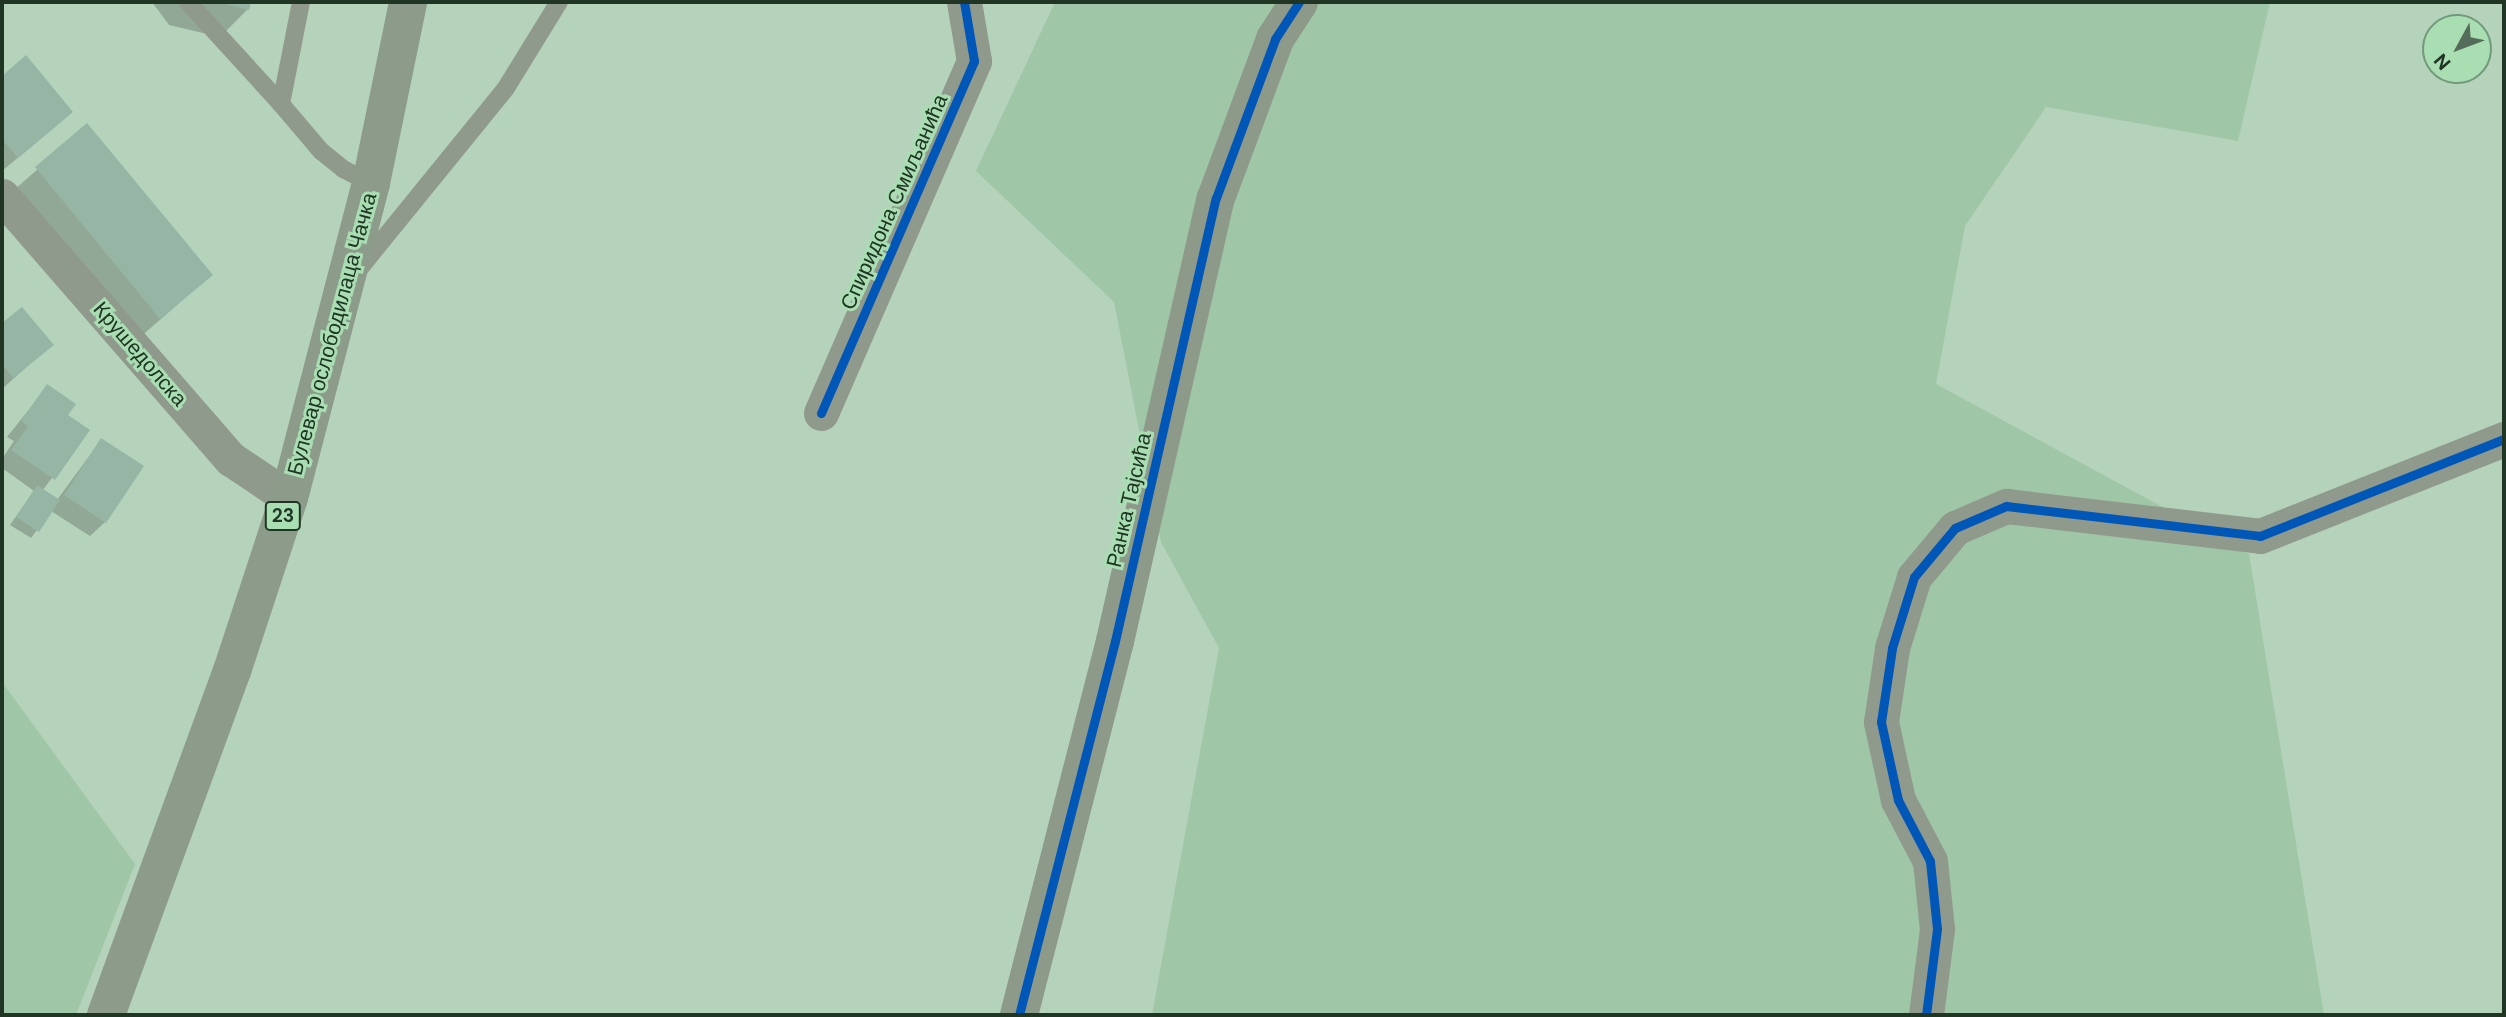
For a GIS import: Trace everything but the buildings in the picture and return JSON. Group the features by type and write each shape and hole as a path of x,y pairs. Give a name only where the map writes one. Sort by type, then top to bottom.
{"main road":[{"name":"Булевар ослободилаца Чачка","path":"106,1015 232,671 289,498 371,183 408,2"}],"street":[{"name":"Спиридона Смиљанића","path":"821,413 974,61 974,38 964,2"},
{"name":"Ранка Тајсића","path":"1019,1015 1115,641 1216,198 1275,40 1299,2"},
{"name":"Крушедолска","path":"2,196 231,458 289,498"},
{"path":"1926,1015 1937,929 1930,861 1898,800 1881,722 1892,648 1914,577 1955,528 2006,506 2260,536 2504,439"}],"lane":[{"path":"188,2 321,151 343,169 371,183"},
{"path":"281,104 301,2"},
{"path":"342,290 506,88 559,2"}],"green space":[{"path":"1055,2 2270,2 2238,141 2046,107 1965,226 1936,384 2249,554 2324,1015 1152,1015 1219,648 1161,542 1114,302 976,171"},
{"path":"2,682 135,864 76,1015 2,1015"}],"cycle path":[{"path":"821,413 974,61 964,2"},
{"path":"1019,1015 1115,641 1216,198 1275,39 1299,2"},
{"path":"1926,1015 1937,929 1930,861 1898,800 1881,722 1892,648 1914,577 1955,528 2006,506 2260,536 2504,439"}]}
